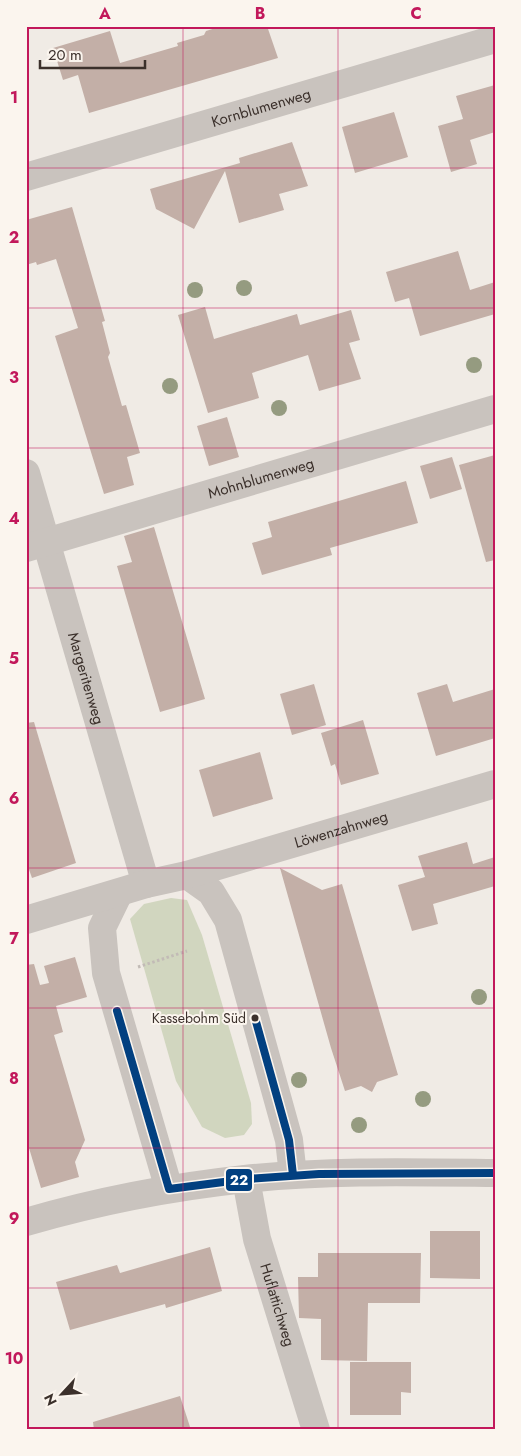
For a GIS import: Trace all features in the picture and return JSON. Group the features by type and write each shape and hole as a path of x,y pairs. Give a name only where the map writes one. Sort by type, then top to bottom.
{"street":[{"name":"Kornblumenweg","path":"26,177 495,39"},
{"name":"Mohnblumenweg","path":"37,545 495,409"},
{"name":"Margeritenweg","path":"26,472 37,545 146,884"},
{"name":"Löwenzahnweg","path":"187,875 495,784"},
{"path":"26,920 146,884 187,875 211,892 228,920 289,1140 293,1175"},
{"path":"119,893 102,928 106,973 169,1189"},
{"path":"26,1222 169,1189 246,1179 293,1175 418,1172 495,1173"},
{"name":"Huflattichweg","path":"246,1179 257,1239 316,1430"}],"path":[{"path":"135,968 188,952"}],"green space":[{"path":"171,898 187,900 202,935 251,1103 252,1124 244,1135 225,1138 202,1127 176,1081 130,919 144,904"}],"building":[{"path":"222,26 267,26 278,58 89,113 78,75 63,80 53,48 110,31 120,63 178,46 177,43 204,35 206,31"},
{"path":"495,85 495,132 470,140 477,164 451,172 438,126 463,119 456,96"},
{"path":"394,112 408,157 355,173 342,127"},
{"path":"292,142 308,186 279,194 284,210 239,223 225,171 194,229 156,209 150,189 240,163 239,158"},
{"path":"72,207 105,321 102,322 110,353 108,357 122,406 126,405 140,453 127,457 134,485 104,494 55,336 78,328 56,259 37,265 36,262 26,265 26,220"},
{"path":"458,251 470,290 495,282 495,314 420,336 409,298 395,302 386,272"},
{"path":"205,307 214,339 297,314 300,325 351,310 360,340 349,343 361,379 319,391 308,355 252,373 259,398 208,413 178,315"},
{"path":"227,417 239,457 209,466 197,426"},
{"path":"495,455 495,560 486,562 459,465"},
{"path":"452,457 462,489 430,499 420,466"},
{"path":"406,481 418,523 330,548 332,555 262,575 252,543 272,537 268,522"},
{"path":"154,527 205,699 160,712 117,566 132,562 124,536"},
{"path":"314,684 326,725 292,735 280,694"},
{"path":"447,684 453,702 495,689 495,738 436,756 417,693"},
{"path":"363,720 379,774 341,785 335,764 331,766 321,733"},
{"path":"34,722 76,863 32,878 26,861 26,723"},
{"path":"260,752 273,799 213,817 199,770"},
{"path":"467,842 473,864 495,857 495,886 433,904 438,924 412,931 398,885 425,877 418,856"},
{"path":"280,868 322,890 342,884 398,1075 377,1082 372,1092 361,1086 345,1091"},
{"path":"75,957 87,997 56,1006 63,1032 54,1035 85,1140 75,1162 79,1177 41,1188 26,1138 26,965 34,964 40,985 49,983 44,966"},
{"path":"430,1231 480,1231 480,1279 430,1278"},
{"path":"210,1247 222,1291 166,1308 165,1304 70,1330 56,1282 117,1265 120,1273"},
{"path":"318,1253 421,1253 420,1303 368,1303 367,1361 321,1360 321,1319 299,1318 298,1277 318,1277"},
{"path":"350,1362 411,1362 411,1393 401,1392 401,1415 350,1415"},
{"path":"180,1396 191,1430 94,1430 93,1422"}],"transit line":[{"name":"22","path":"117,1011 169,1189 247,1179 319,1174 495,1173"},
{"name":"22","path":"255,1018 289,1140 293,1175"}],"place":[{"name":"Kassebohm Süd","path":"255,1018"}]}
